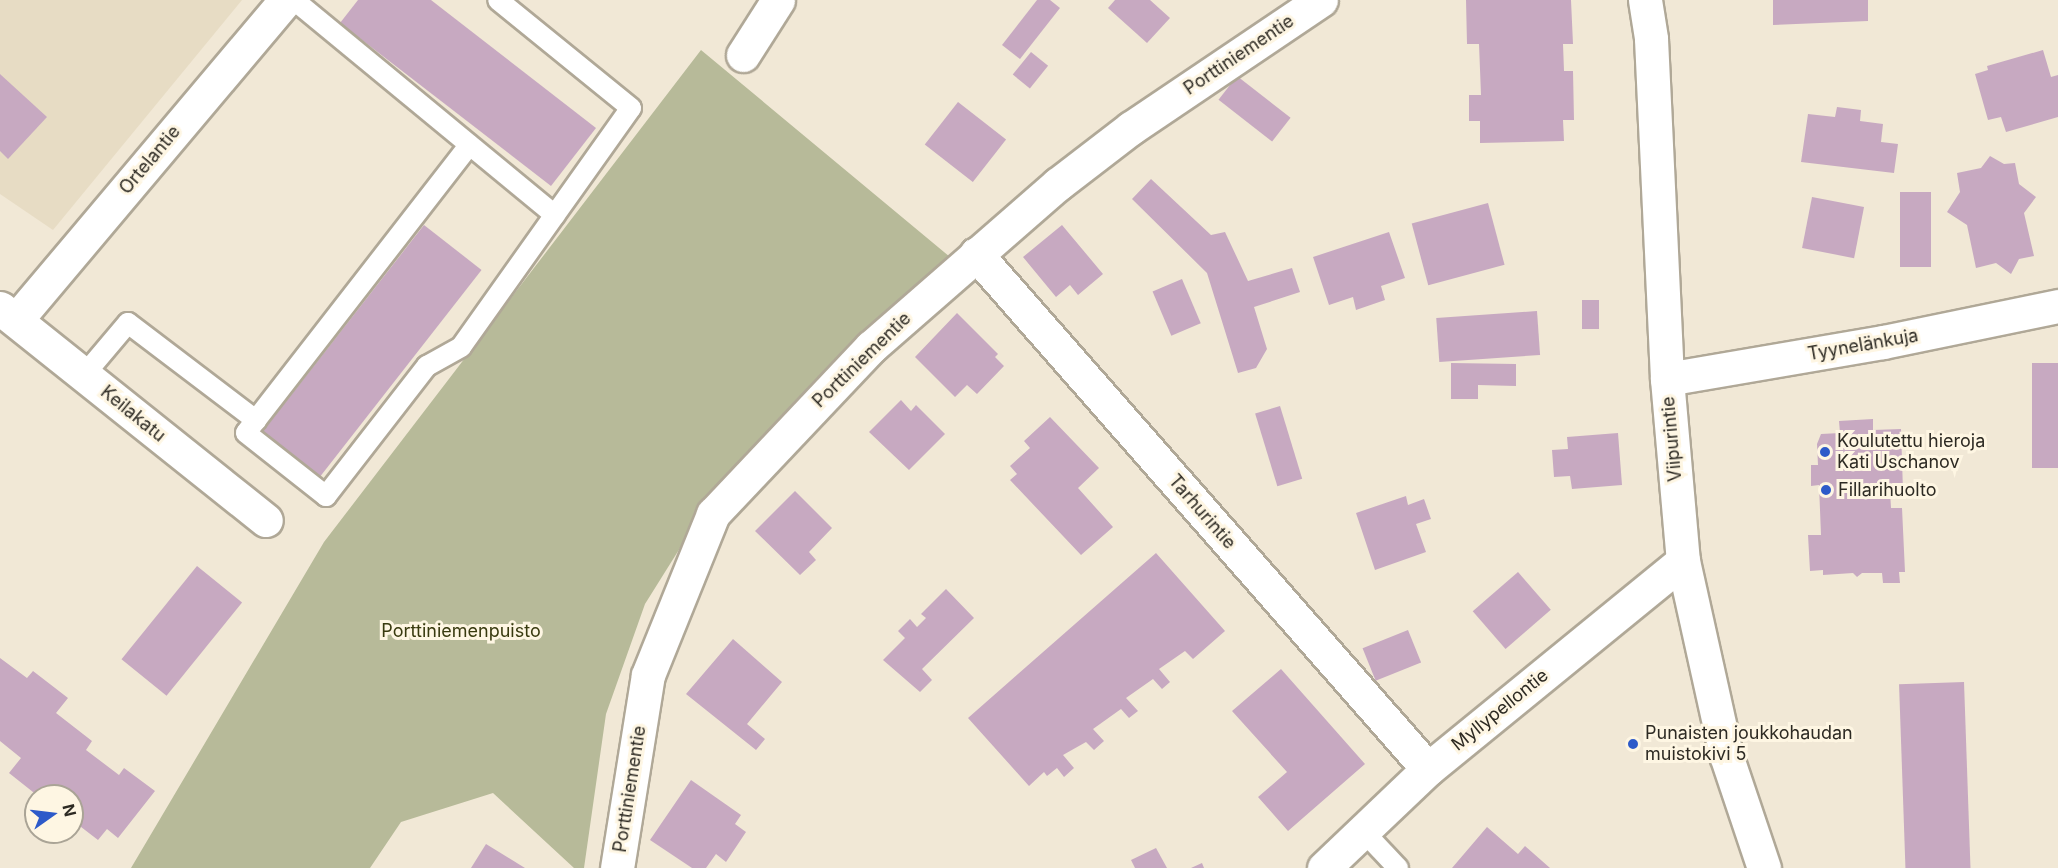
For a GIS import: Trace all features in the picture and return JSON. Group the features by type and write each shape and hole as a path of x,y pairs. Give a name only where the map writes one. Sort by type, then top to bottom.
{"street":[{"name":"Ortelantie","path":"8,314 285,0"},
{"path":"743,55 778,0"},
{"name":"Porttiniementie","path":"617,868 648,675 713,514 871,346 1058,184 1131,128 1321,0"},
{"name":"Viipurintie","path":"1645,0 1651,39 1667,379 1683,561 1726,755 1764,868"},
{"name":"Tarhurintie","path":"976,254 1428,769"},
{"name":"Tyynelänkuja","path":"1667,379 1883,342 2058,306"},
{"name":"Keilakatu","path":"8,314 266,520"},
{"name":"Myllypellontie","path":"1324,868 1428,769 1683,561"}],"lane":[{"path":"294,0 555,214"},
{"path":"469,145 246,433 326,496 427,366 461,347 631,108 498,0"},
{"path":"84,375 128,323 256,420"},
{"path":"1363,831 1398,868"}],"shaded area":[{"path":"0,0 242,0 53,230 0,194"}],"green space":[{"name":"Porttiniemenpuisto","path":"701,50 950,257 727,473 645,604 606,714 584,868 574,868 493,793 401,822 370,868 131,868 324,542"}],"building":[{"path":"358,0 431,0 596,128 551,186 340,23"},
{"path":"1037,0 1050,0 1060,8 1020,59 1002,45"},
{"path":"1115,0 1150,0 1170,18 1147,43 1108,8"},
{"path":"1466,0 1571,0 1573,44 1563,44 1564,71 1573,71 1574,120 1563,120 1564,141 1480,143 1480,121 1469,121 1469,95 1481,95 1479,44 1467,44"},
{"path":"1773,0 1868,0 1868,21 1773,25"},
{"path":"2043,50 2051,77 2058,75 2058,117 2006,132 2001,117 1988,120 1975,74 1988,70 1987,66"},
{"path":"1031,52 1048,66 1030,88 1013,75"},
{"path":"0,74 47,117 8,159 0,151"},
{"path":"1237,76 1291,118 1272,142 1219,100"},
{"path":"958,102 1006,140 973,182 925,145"},
{"path":"1837,107 1861,110 1860,121 1883,124 1881,142 1898,144 1894,173 1801,162 1808,114 1835,117"},
{"path":"1990,156 2004,164 2015,163 2019,184 2036,197 2024,213 2034,256 2019,259 2011,274 1996,263 1976,268 1967,225 1947,212 1960,192 1957,173 1981,168"},
{"path":"1151,179 1211,235 1225,232 1248,281 1292,268 1300,292 1254,307 1267,349 1256,368 1238,373 1207,273 1132,199"},
{"path":"1900,192 1931,192 1931,267 1900,267"},
{"path":"1812,197 1864,207 1854,258 1802,248"},
{"path":"1488,203 1505,265 1428,285 1412,223"},
{"path":"424,225 482,270 320,477 262,432"},
{"path":"1062,225 1103,274 1078,295 1070,285 1056,297 1023,257"},
{"path":"1389,232 1405,278 1381,286 1385,300 1356,310 1353,297 1329,305 1313,257"},
{"path":"1182,279 1201,323 1171,336 1153,292"},
{"path":"1582,300 1599,300 1599,329 1582,329"},
{"path":"1537,311 1540,355 1439,362 1436,318"},
{"path":"957,313 998,354 995,357 1004,366 977,394 967,385 955,397 915,357"},
{"path":"1451,363 1516,364 1516,386 1478,385 1478,399 1451,399"},
{"path":"2032,363 2058,363 2058,468 2032,468"},
{"path":"901,400 911,411 916,405 945,434 909,470 869,432"},
{"path":"1280,406 1302,479 1277,486 1255,414"},
{"path":"1050,417 1099,468 1078,488 1113,527 1081,555 1010,480 1017,474 1010,466 1030,448 1024,441"},
{"path":"1873,419 1873,430 1901,429 1903,491 1890,491 1891,508 1902,508 1905,572 1899,572 1900,583 1883,583 1882,573 1862,573 1857,577 1853,573 1823,575 1823,570 1810,571 1808,535 1821,535 1819,485 1811,486 1811,465 1818,465 1817,444 1821,434 1840,433 1839,421"},
{"path":"1618,433 1622,485 1572,489 1570,476 1554,477 1552,450 1568,449 1567,437"},
{"path":"795,491 832,528 809,552 816,560 800,575 755,531"},
{"path":"1406,496 1408,505 1424,499 1431,519 1416,524 1426,552 1375,570 1356,513"},
{"path":"1156,553 1225,631 1193,659 1185,651 1159,669 1170,682 1162,689 1153,679 1126,698 1138,711 1129,718 1121,709 1093,729 1104,741 1094,750 1086,742 1063,755 1074,768 1064,777 1057,768 1047,776 1044,772 1029,786 968,718"},
{"path":"197,566 242,603 167,696 121,659"},
{"path":"1518,572 1551,610 1506,649 1473,611"},
{"path":"946,589 974,618 922,669 932,680 920,692 883,660 905,638 898,631 910,619 917,627 926,618 921,614"},
{"path":"1408,630 1421,662 1376,681 1363,648"},
{"path":"733,639 782,682 747,724 765,739 756,750 686,694"},
{"path":"0,658 27,678 33,671 68,698 56,713 92,741 86,750 119,775 124,768 155,791 118,838 107,829 98,840 84,829 84,784 24,785 9,773 21,758 0,741"},
{"path":"1281,669 1365,764 1288,831 1258,797 1287,772 1232,711"},
{"path":"1964,682 1970,868 1905,868 1899,684"},
{"path":"691,780 741,815 735,824 746,832 726,862 716,854 706,868 692,868 650,840"},
{"path":"1487,827 1518,854 1525,846 1550,868 1452,868"},
{"path":"486,844 525,868 471,868"},
{"path":"1156,848 1167,868 1135,868 1131,860"},
{"path":"1202,863 1204,868 1191,868"}],"place":[{"name":"Koulutettu hieroja Kati Uschanov","path":"1825,452"},
{"name":"Fillarihuolto","path":"1826,490"},
{"name":"Punaisten joukkohaudan muistokivi 5","path":"1633,744"}]}
